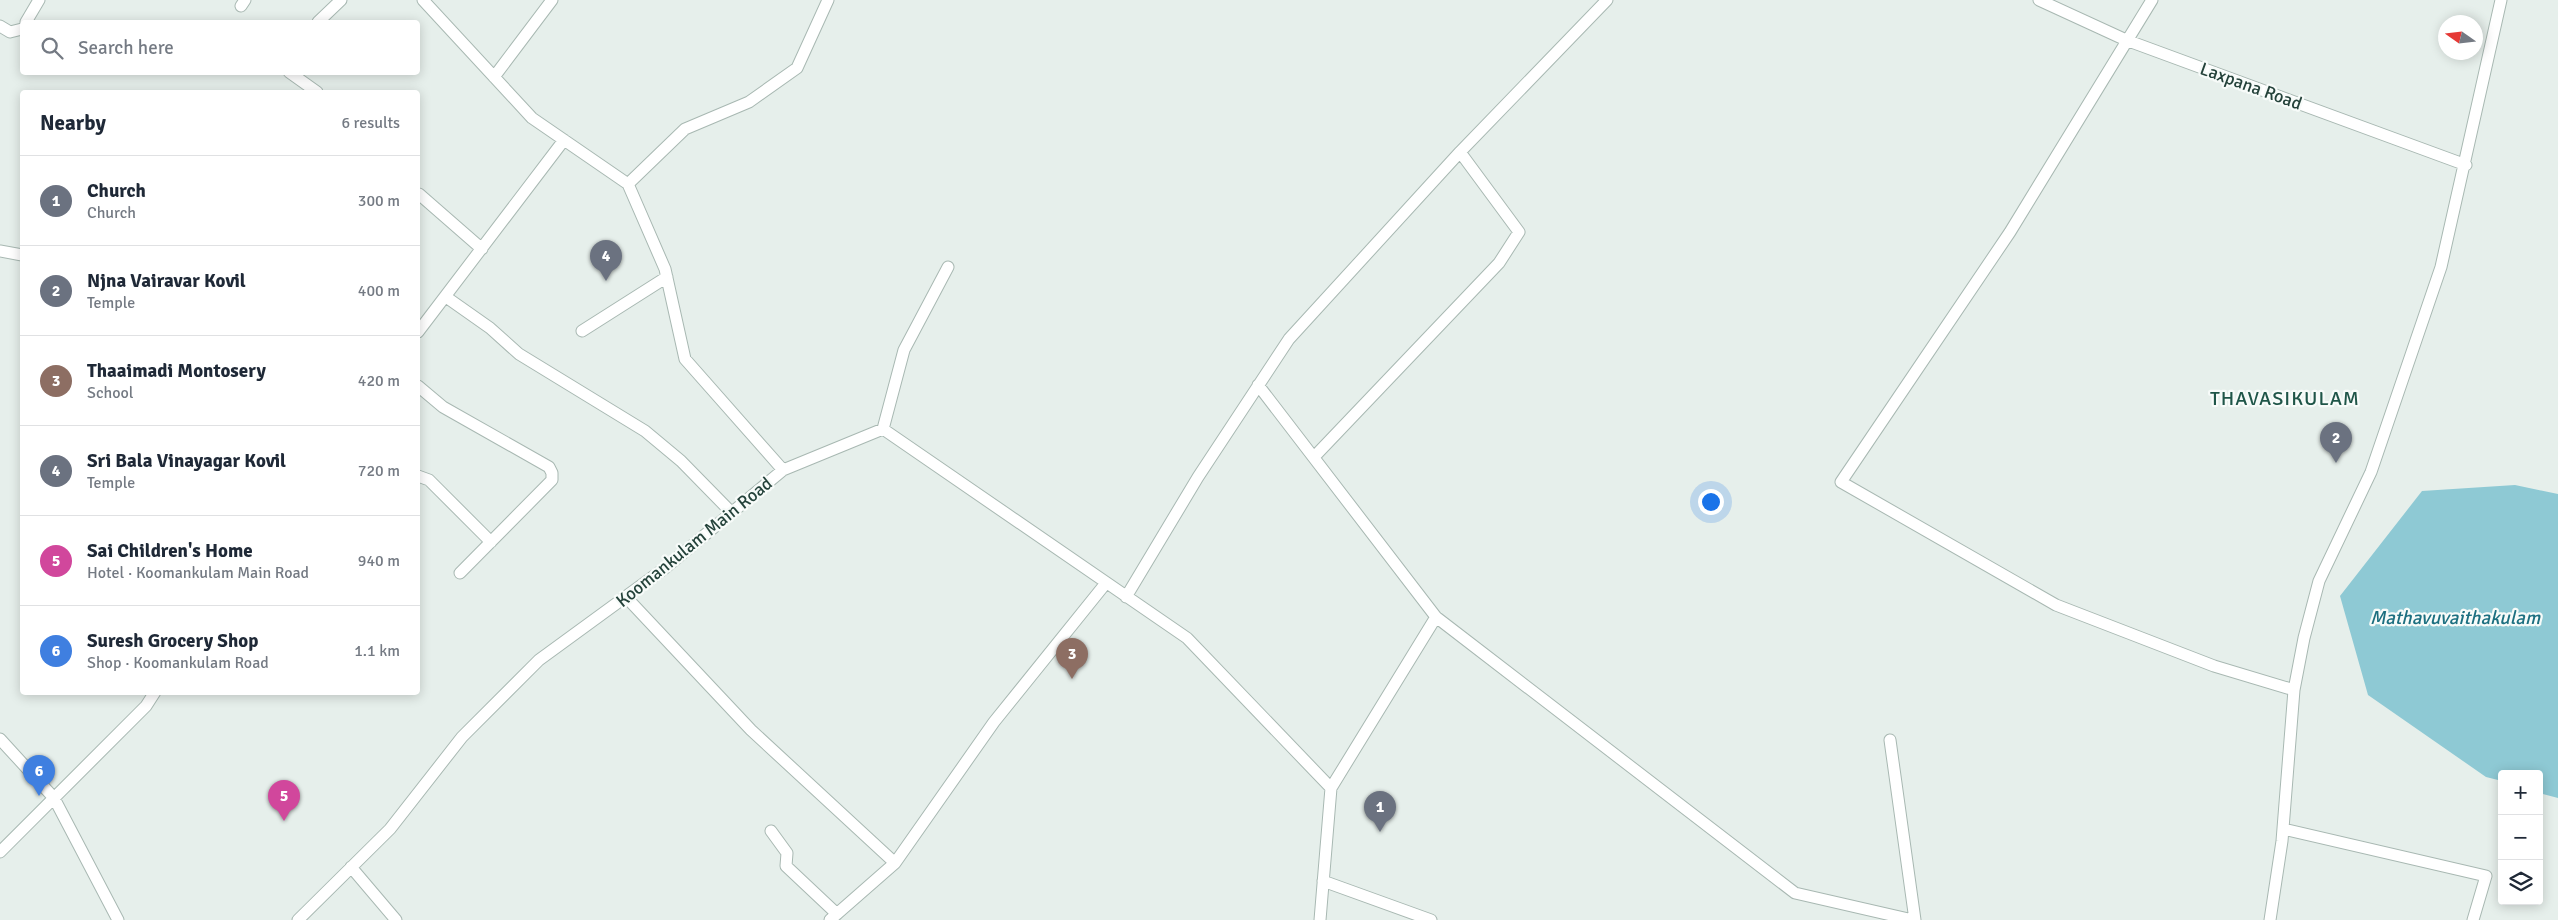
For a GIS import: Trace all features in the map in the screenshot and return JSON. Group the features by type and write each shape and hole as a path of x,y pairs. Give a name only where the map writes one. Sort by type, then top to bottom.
{"street":[{"path":"27,20 38,0"},
{"path":"320,20 341,0"},
{"path":"423,0 532,118 628,184 685,129 749,102 797,68 828,0"},
{"path":"494,77 552,0"},
{"path":"1126,597 1198,477 1289,339 1460,152 1607,0"},
{"name":"Laxpana Road","path":"2039,0 2126,40 2466,165"},
{"path":"2152,0 2010,232 1841,482 2056,605 2214,666 2294,690"},
{"path":"2270,920 2283,829 2294,690 2304,638 2319,581 2371,472 2441,267 2466,165 2501,0"},
{"path":"0,26 10,32 20,30"},
{"path":"293,75 314,90"},
{"path":"420,330 564,140"},
{"path":"1314,457 1499,263 1519,232 1460,152"},
{"name":"Koomankulam Main Road","path":"298,920 390,830 462,737 539,660 665,568 783,470 685,359 667,278 628,184"},
{"path":"420,195 482,249"},
{"path":"0,251 20,255"},
{"path":"883,429 904,350 948,267"},
{"path":"582,331 667,278"},
{"path":"446,297 490,328 519,354 645,431 681,461 732,512"},
{"path":"1258,385 1436,617 1796,893 1914,920 1890,740"},
{"path":"420,388 443,407 549,466 552,473 552,480 460,573"},
{"path":"783,470 883,429"},
{"path":"883,429 1187,638 1331,788"},
{"path":"420,477 429,480 490,542"},
{"path":"771,831 787,853 786,866 833,917 895,863 994,722 1106,583"},
{"path":"626,597 752,730 895,863"},
{"path":"1320,920 1331,788 1436,617"},
{"path":"0,852 146,706 153,695"},
{"path":"0,739 54,798 118,920"},
{"path":"2283,829 2486,876 2473,920"},
{"path":"352,867 396,920"},
{"path":"1323,881 1431,920"}],"water":[{"name":"Mathavuvaithakulam","path":"2515,485 2558,494 2558,798 2543,794 2543,770 2498,770 2498,780 2486,777 2368,695 2340,596 2422,491"}],"place":[{"name":"Sri Bala Vinayagar Kovil","path":"606,281"},
{"name":"Njna Vairavar Kovil","path":"2336,463"},
{"name":"Thaaimadi Montosery","path":"1072,679"},
{"name":"Suresh Grocery Shop","path":"39,796"},
{"name":"Sai Children's Home","path":"284,821"},
{"name":"Church","path":"1380,832"}],"district":[{"name":"THAVASIKULAM","path":"2285,398"}]}
